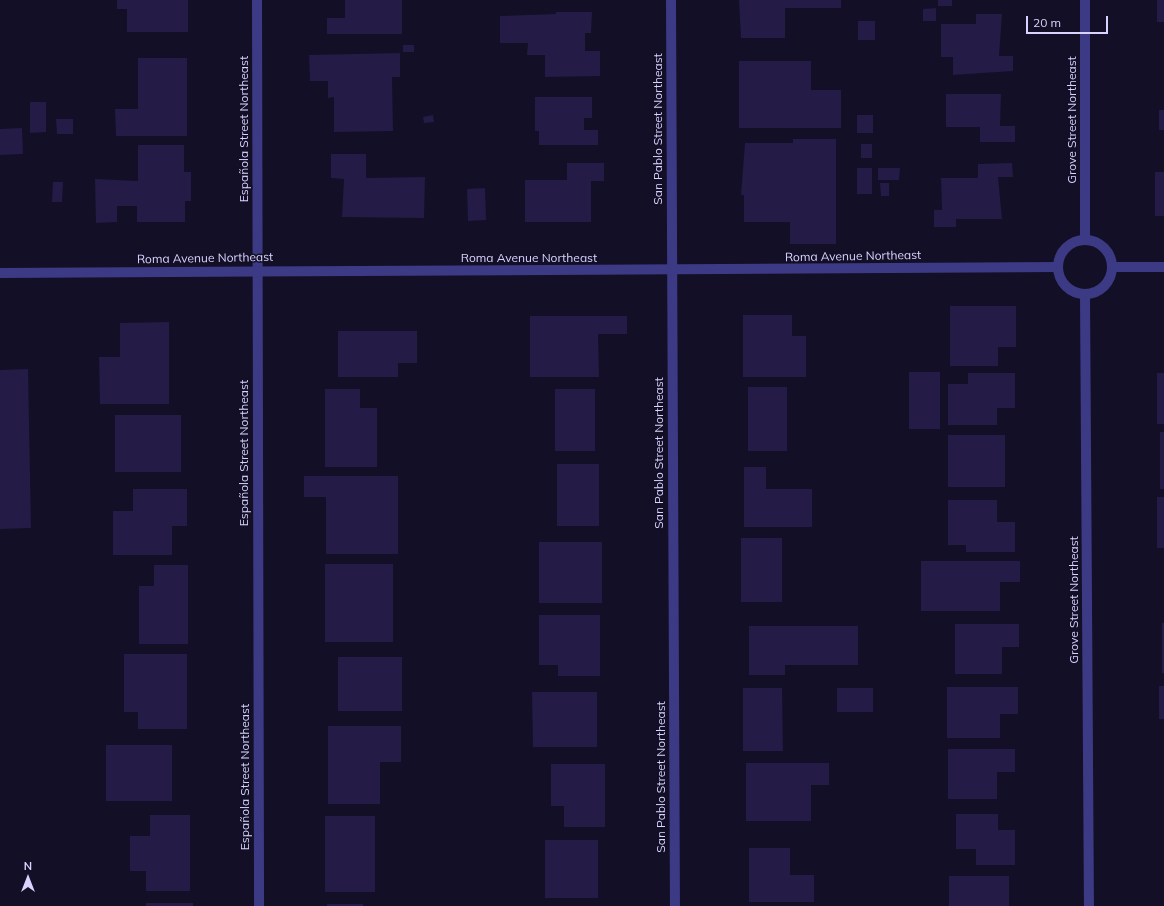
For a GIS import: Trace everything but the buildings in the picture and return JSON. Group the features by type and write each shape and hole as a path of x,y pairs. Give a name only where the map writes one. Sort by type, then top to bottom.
{"street":[{"name":"Española Street Northeast","path":"257,0 259,906"},
{"name":"San Pablo Street Northeast","path":"671,0 675,906"},
{"name":"Grove Street Northeast","path":"1085,0 1085,239"},
{"path":"1085,239 1094,241 1108,251 1113,267 1112,275 1101,289 1085,294 1069,289 1059,275 1058,267 1063,251 1077,241 1085,239"},
{"name":"Roma Avenue Northeast","path":"0,273 1058,267"},
{"path":"1113,267 1164,267"},
{"name":"Grove Street Northeast","path":"1085,294 1090,906"}]}
